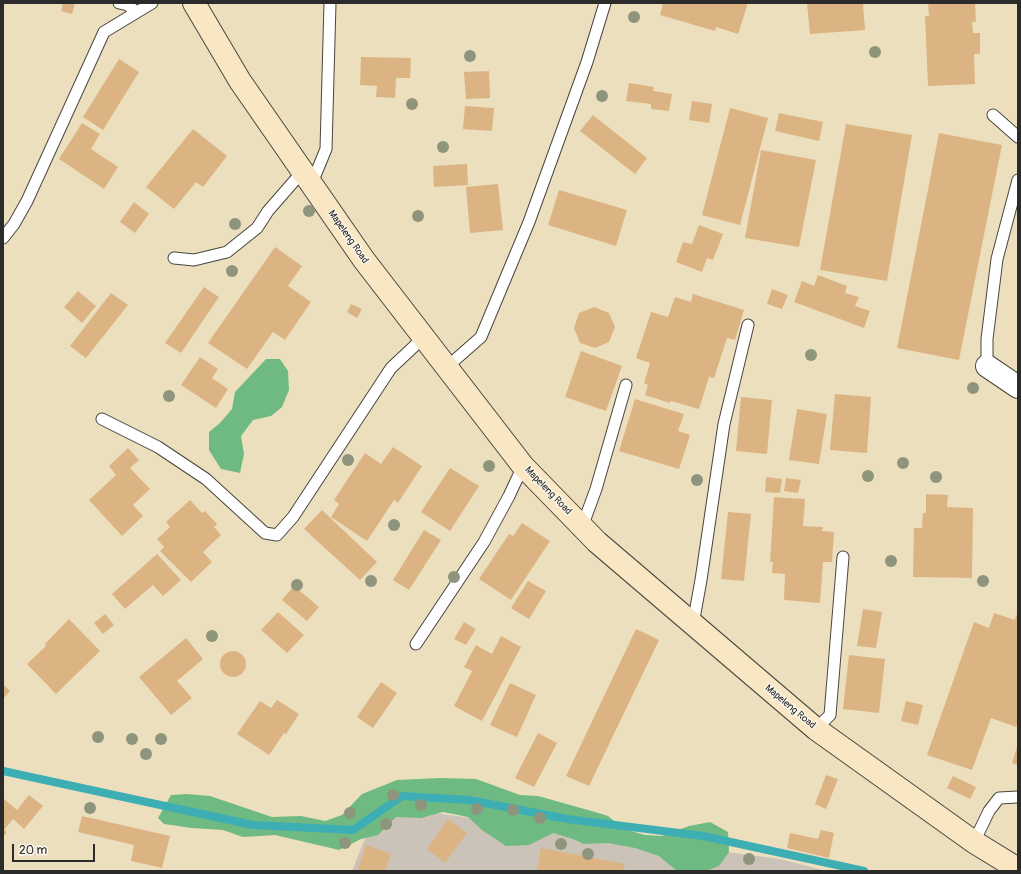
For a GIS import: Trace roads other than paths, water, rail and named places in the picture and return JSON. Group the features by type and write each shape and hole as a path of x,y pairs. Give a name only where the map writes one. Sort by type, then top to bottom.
{"street":[{"name":"Mapeleng Road","path":"194,3 240,81 364,260 524,466 597,542 816,729 974,842 1018,870"},
{"path":"987,366 1018,387"}],"lane":[{"path":"119,3 128,5 136,12"},
{"path":"3,238 14,224 27,201 104,32 152,3"},
{"path":"174,258 194,260 227,252 257,228 268,211 307,178 326,149 330,3"},
{"path":"447,367 481,337 529,222 587,62 605,3"},
{"path":"993,115 1018,137"},
{"path":"987,366 987,338 997,259 1018,180"},
{"path":"3,220 14,224"},
{"path":"693,624 724,424 748,325"},
{"path":"102,419 158,447 206,479 265,533 278,535 293,516 391,368 424,337"},
{"path":"582,526 596,489 626,385"},
{"path":"416,644 484,542 510,496 524,466"},
{"path":"816,729 830,715 843,557"},
{"path":"974,842 989,811 999,798 1018,797"}],"waterway":[{"path":"3,771 253,825 353,830 402,796 469,800 567,819 703,836 864,871"}]}
